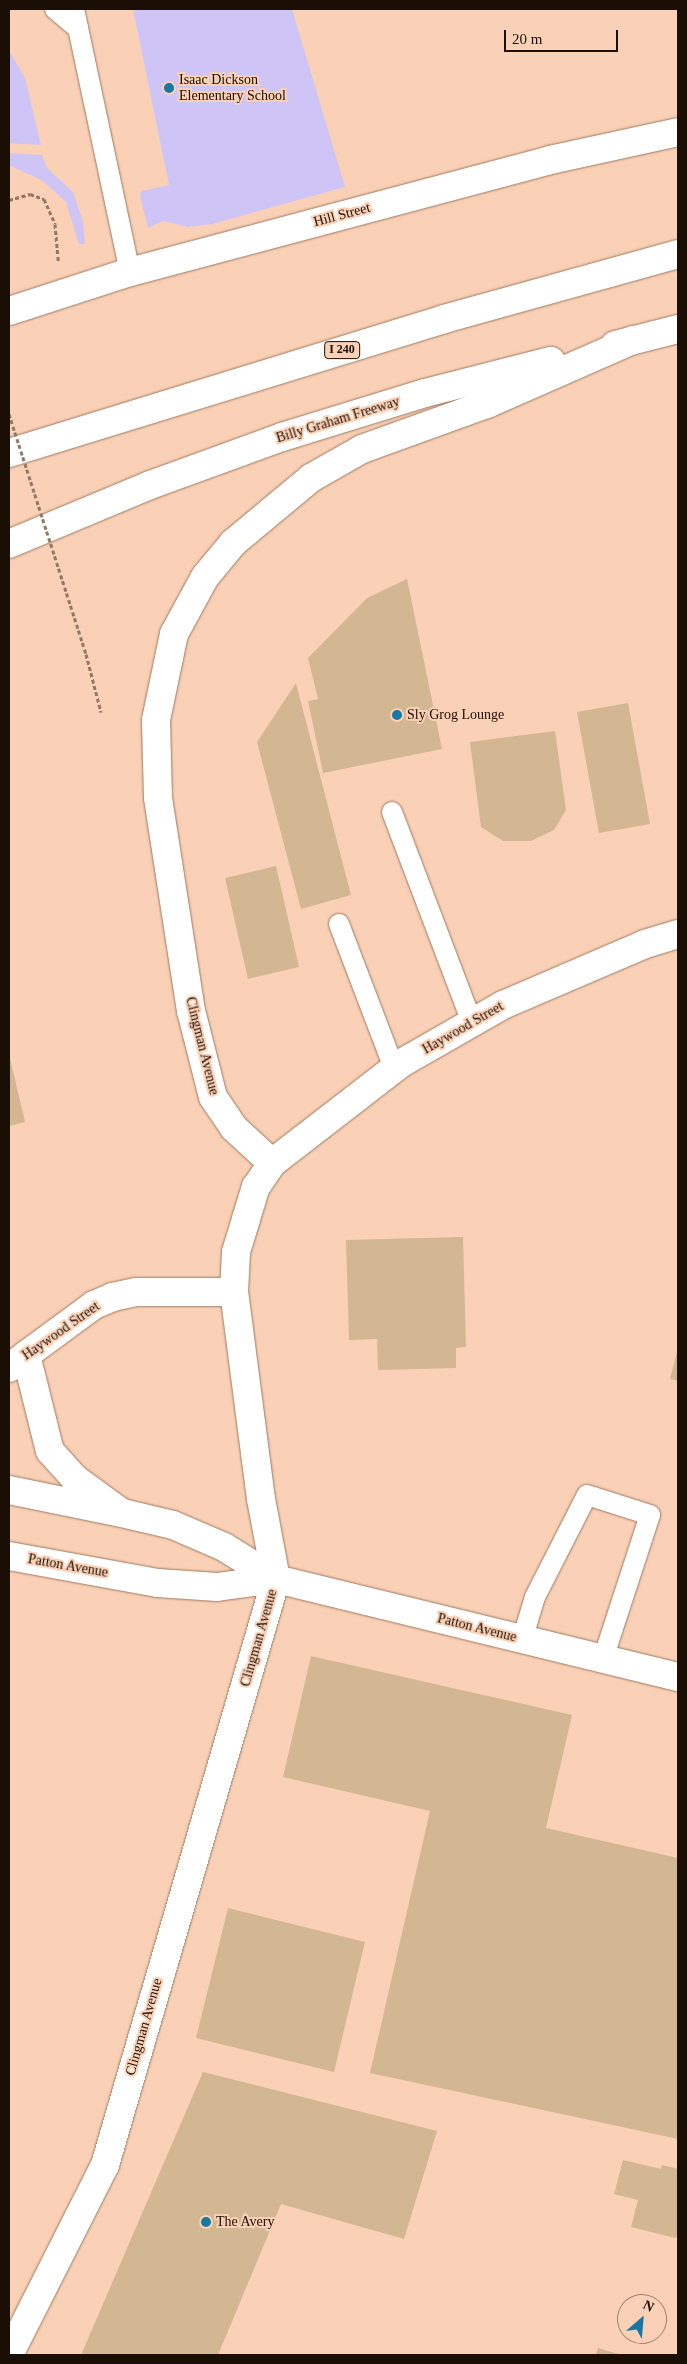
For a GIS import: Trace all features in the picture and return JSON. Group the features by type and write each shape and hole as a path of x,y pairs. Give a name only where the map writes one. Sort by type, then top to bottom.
{"main road":[{"name":"Hill Street","path":"9,310 130,272 550,160 678,132"},
{"path":"616,269 678,245"},
{"name":"I 240","path":"9,453 415,327 616,269 678,254"},
{"name":"Billy Graham Freeway","path":"9,544 150,485 282,437 425,393 678,329"},
{"name":"Clingman Avenue","path":"9,2355 105,2165 276,1579 261,1499 234,1292 236,1252 256,1187 272,1163 234,1128 213,1097 191,1011 158,798 156,720 174,634 205,577 232,543 311,478 362,449 487,404 633,340"},
{"name":"Haywood Street","path":"272,1163 394,1068 503,1004 645,944 678,934"},
{"name":"Haywood Street","path":"18,1362 94,1304 113,1297 136,1292 234,1292"},
{"path":"18,1362 50,1451 74,1478 122,1513"},
{"name":"Patton Avenue","path":"9,1490 173,1525 224,1547 276,1579 678,1678"},
{"name":"Patton Avenue","path":"9,1556 158,1584 217,1587 276,1579"}],"lane":[{"path":"55,9 76,18 130,272"},
{"path":"392,812 472,1023"},
{"path":"339,924 394,1068"},
{"path":"522,1640 535,1597 587,1496 650,1515 603,1659"}],"path":[{"path":"9,200 30,194 44,199 59,242 58,268"},
{"path":"9,414 86,654 101,712"}],"shaded area":[{"path":"133,9 292,9 345,187 212,224 188,227 163,221 148,228 140,195 142,191 169,185"},
{"path":"9,51 25,78 41,145 9,143"},
{"path":"9,153 42,155 47,168 73,192 83,222 85,244 79,244 66,202 43,181 9,165"}],"building":[{"path":"407,579 442,749 323,773 308,701 318,699 308,658 367,598"},
{"path":"296,683 351,895 301,909 257,742"},
{"path":"628,703 650,824 599,833 577,712"},
{"path":"555,731 566,810 554,830 531,841 503,841 481,827 470,742"},
{"path":"276,866 299,967 248,979 225,878"},
{"path":"9,1054 25,1122 9,1126"},
{"path":"463,1237 466,1347 456,1348 456,1368 378,1370 377,1339 349,1340 346,1240"},
{"path":"678,1348 678,1381 670,1379"},
{"path":"311,1656 572,1715 546,1828 678,1858 678,2139 370,2073 430,1811 283,1777"},
{"path":"228,1908 365,1942 334,2072 196,2038"},
{"name":"The Avery","path":"203,2072 437,2131 404,2239 281,2204 218,2355 81,2355"},
{"path":"623,2160 661,2169 662,2165 678,2169 678,2235 675,2238 631,2227 638,2200 614,2194"},
{"path":"598,2348 622,2355 596,2355"}],"place":[{"name":"Isaac Dickson Elementary School","path":"169,88"},
{"name":"Sly Grog Lounge","path":"397,715"},
{"name":"The Avery","path":"206,2222"}]}
